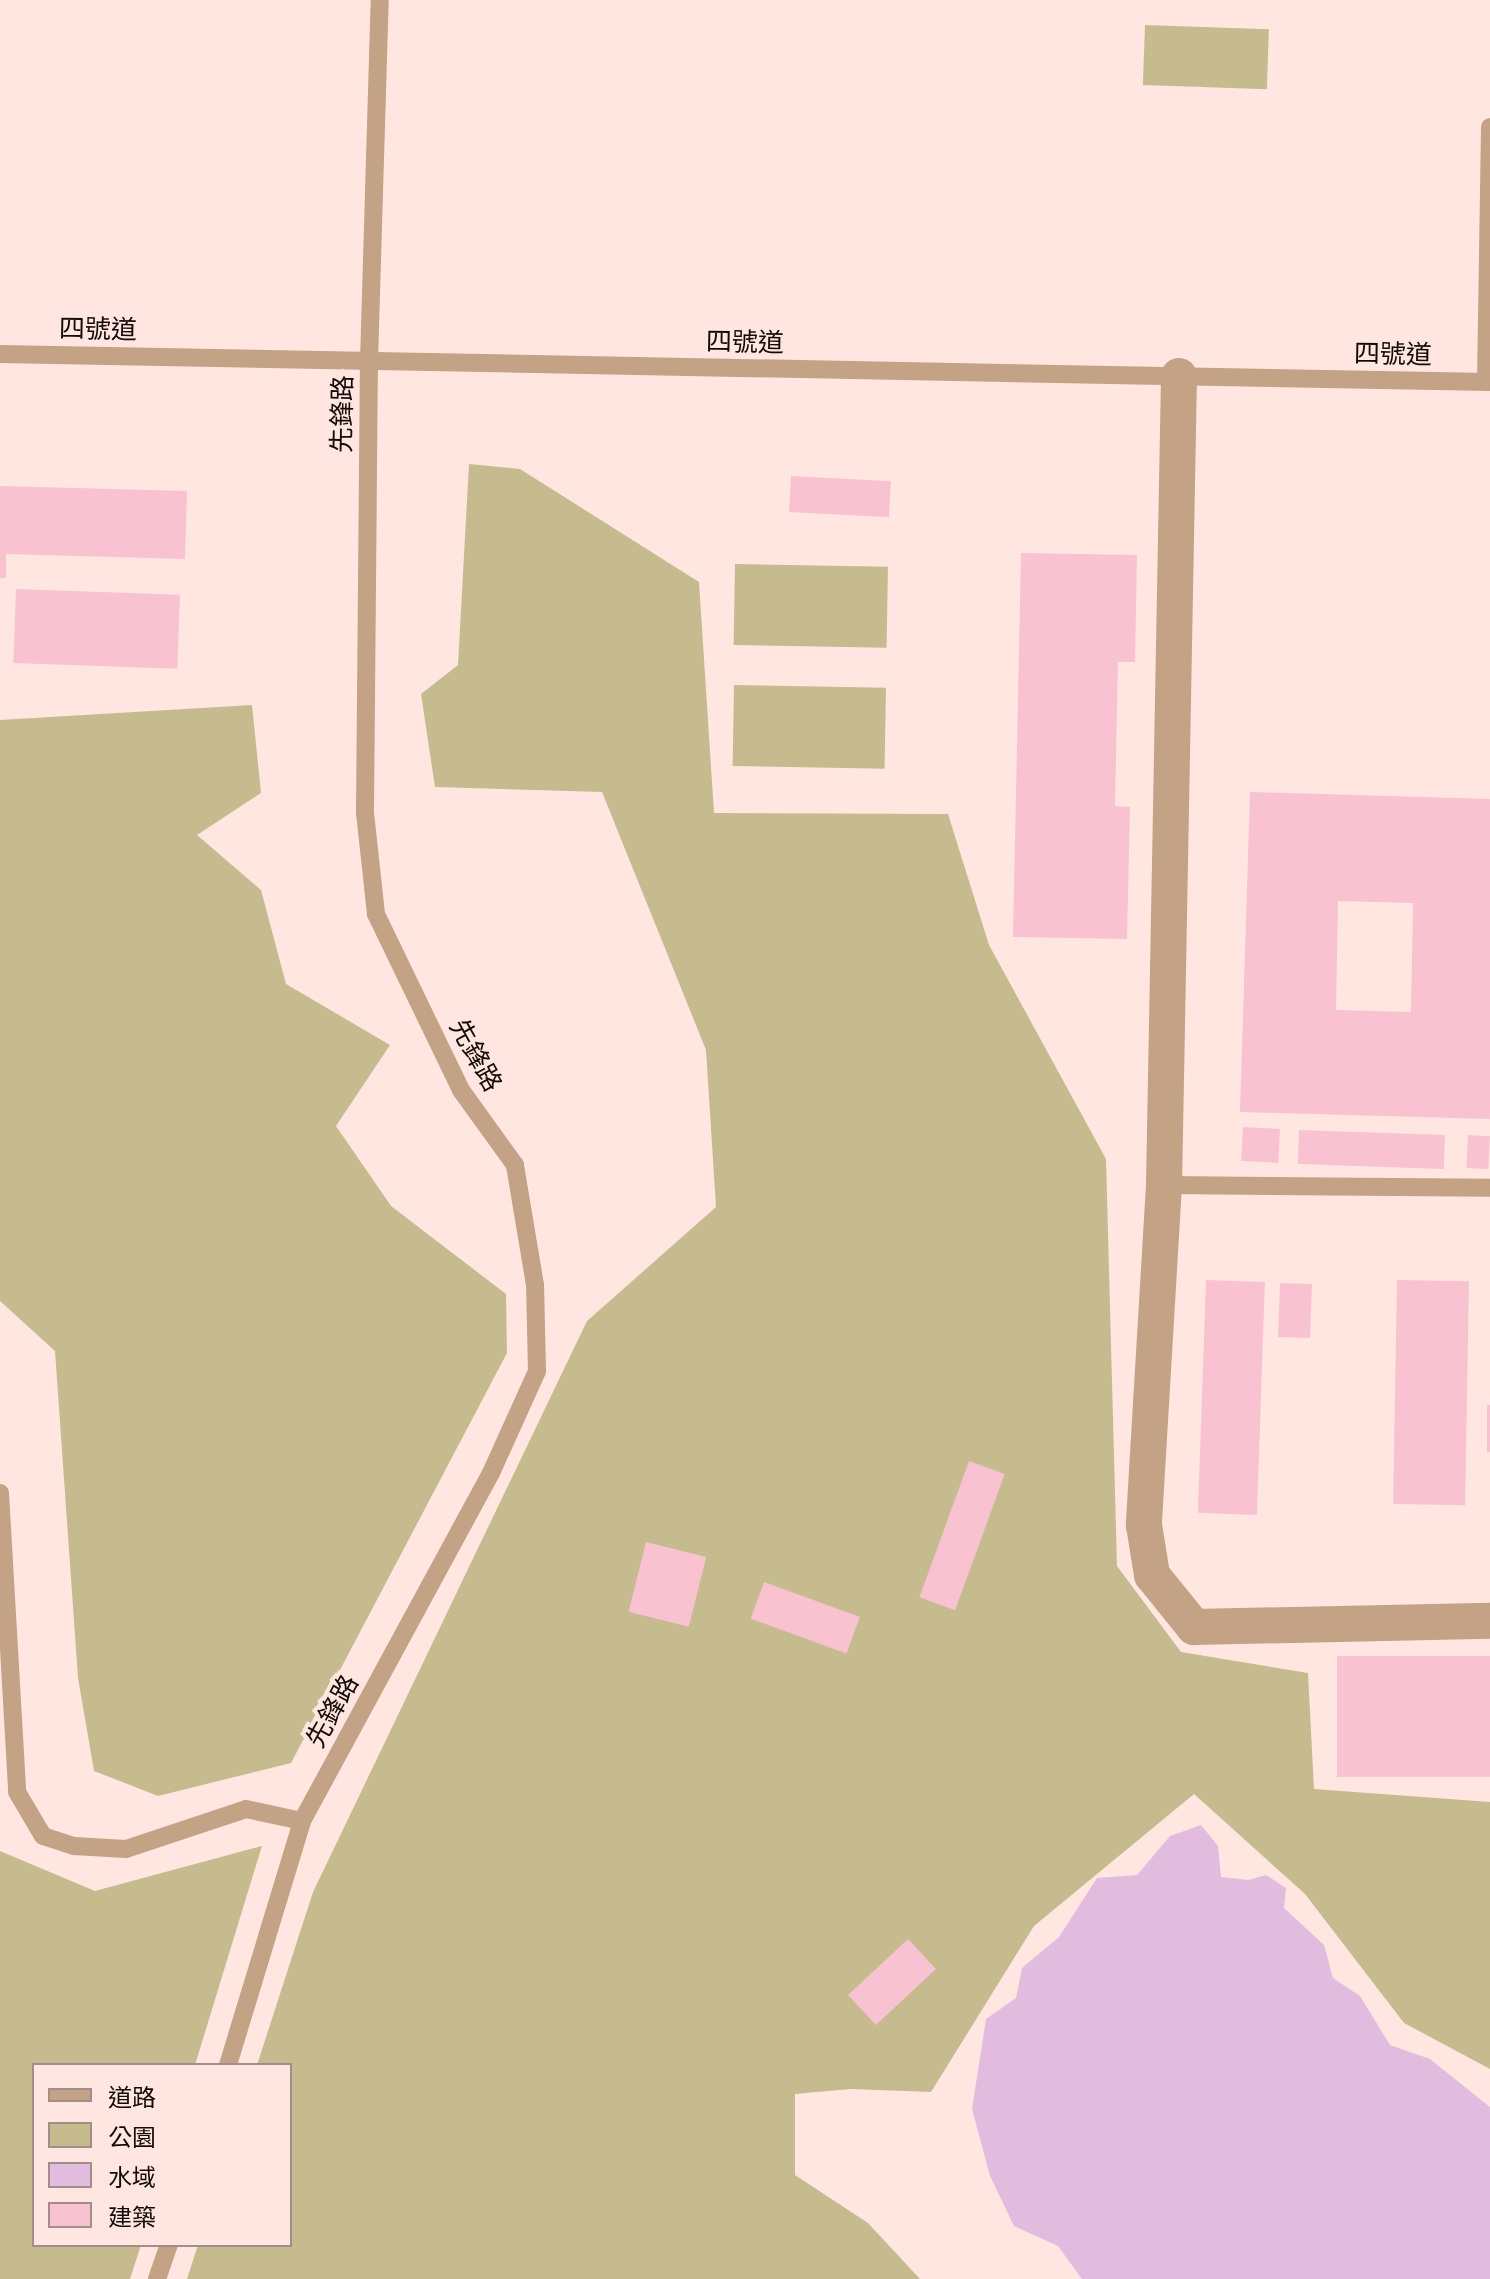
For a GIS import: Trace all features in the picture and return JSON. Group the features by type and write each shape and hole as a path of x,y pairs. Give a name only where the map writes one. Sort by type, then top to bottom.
{"street":[{"path":"1179,376 1164,1185 1144,1525 1152,1575 1194,1627 1490,1621"}],"lane":[{"name":"先鋒路","path":"229,2063 302,1821 491,1473 537,1371 535,1285 515,1165 461,1090 376,914 365,812 369,361 380,0"},
{"path":"1488,382 1490,127"},
{"name":"四號道","path":"0,354 1488,382"},
{"path":"1164,1185 1490,1188"},
{"path":"0,1493 17,1792 43,1836 74,1846 126,1849 246,1809 302,1821"},
{"path":"157,2279 168,2247"}],"green space":[{"path":"1145,25 1269,29 1267,89 1143,85"},
{"path":"469,464 520,469 699,582 714,813 948,814 989,945 1106,1159 1117,1566 1181,1652 1308,1673 1314,1789 1490,1802 1490,2069 1404,2023 1305,1894 1194,1794 1034,1926 931,2092 851,2089 795,2094 795,2175 868,2223 920,2279 187,2279 197,2247 292,2247 292,2063 258,2063 313,1892 587,1321 716,1207 706,1050 602,792 435,787 421,694 458,665"},
{"path":"735,564 888,567 887,648 734,645"},
{"path":"734,685 886,688 885,769 733,766"},
{"path":"252,705 261,793 197,835 261,890 286,984 390,1045 336,1126 391,1206 506,1294 507,1353 291,1763 158,1796 94,1771 78,1678 55,1351 0,1301 0,720"},
{"path":"262,1846 196,2063 32,2063 32,2247 140,2247 130,2279 0,2279 0,1851 95,1891"}],"water":[{"path":"1201,1825 1218,1846 1221,1877 1248,1880 1266,1875 1286,1888 1284,1908 1324,1945 1333,1978 1360,1996 1390,2045 1430,2059 1490,2107 1490,2279 1082,2279 1058,2246 1014,2226 990,2176 972,2109 986,2019 1016,1998 1022,1968 1059,1937 1097,1878 1137,1875 1170,1836"}],"building":[{"path":"791,476 891,481 889,517 789,512"},
{"path":"0,486 187,491 185,559 6,554 6,578 0,578"},
{"path":"1021,553 1137,555 1135,662 1118,662 1115,806 1130,807 1127,939 1013,937"},
{"path":"16,589 180,595 177,669 13,663"},
{"path":"1250,792 1490,799 1490,1119 1240,1112","holes":["1338,901 1413,903 1411,1012 1336,1010"]},
{"path":"1243,1127 1280,1129 1278,1163 1241,1161"},
{"path":"1299,1130 1445,1135 1444,1169 1298,1164"},
{"path":"1468,1135 1490,1136 1488,1169 1466,1168"},
{"path":"1206,1280 1265,1282 1257,1515 1198,1513"},
{"path":"1397,1280 1469,1281 1465,1505 1393,1504"},
{"path":"1280,1283 1312,1284 1310,1338 1278,1337"},
{"path":"1487,1405 1490,1405 1490,1452 1487,1452"},
{"path":"969,1461 1005,1474 955,1610 919,1597"},
{"path":"646,1542 706,1557 689,1627 629,1612"},
{"path":"764,1582 860,1617 847,1654 751,1619"},
{"path":"1337,1656 1490,1656 1490,1777 1337,1777"},
{"path":"908,1939 936,1969 876,2025 848,1995"}]}
